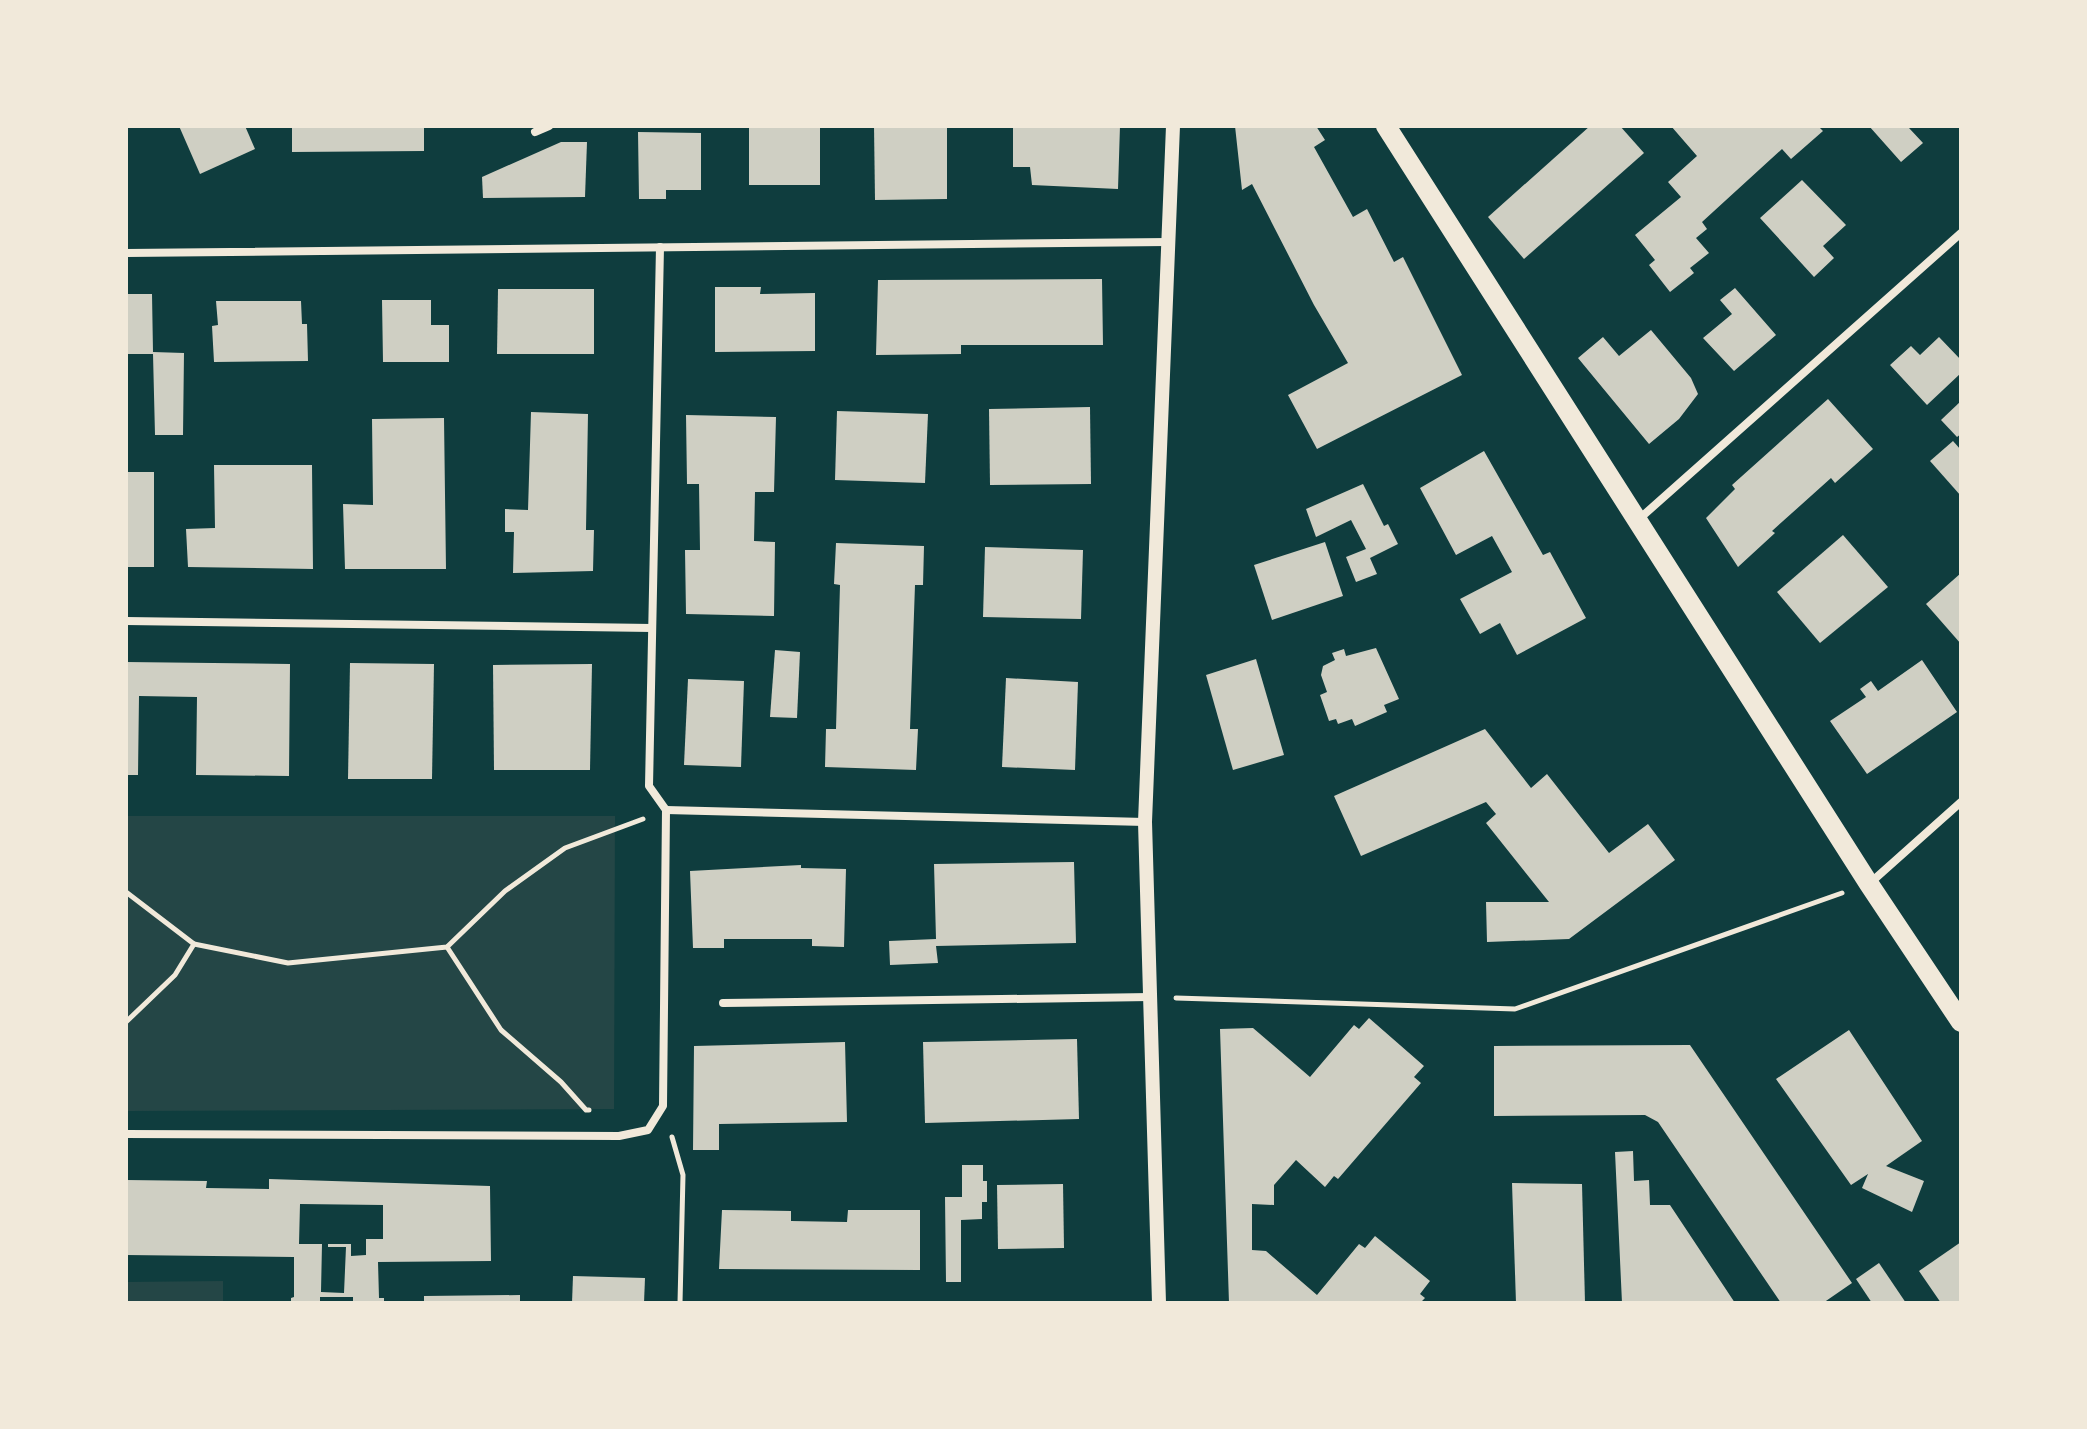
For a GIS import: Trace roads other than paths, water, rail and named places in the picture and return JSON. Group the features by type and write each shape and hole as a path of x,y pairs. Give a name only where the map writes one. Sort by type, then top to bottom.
{"main road":[{"path":"1386,126 1869,884 1961,1022"}],"street":[{"path":"535,132 549,126"},
{"path":"1159,1303 1145,822 1173,126"},
{"path":"1637,521 1961,233"},
{"path":"126,253 1168,242"},
{"path":"126,1134 619,1136 648,1130 663,1106 666,810 649,786 660,247"},
{"path":"126,621 652,628"},
{"path":"1869,884 1961,802"},
{"path":"666,810 1145,822"},
{"path":"723,1003 1151,997"}]}
